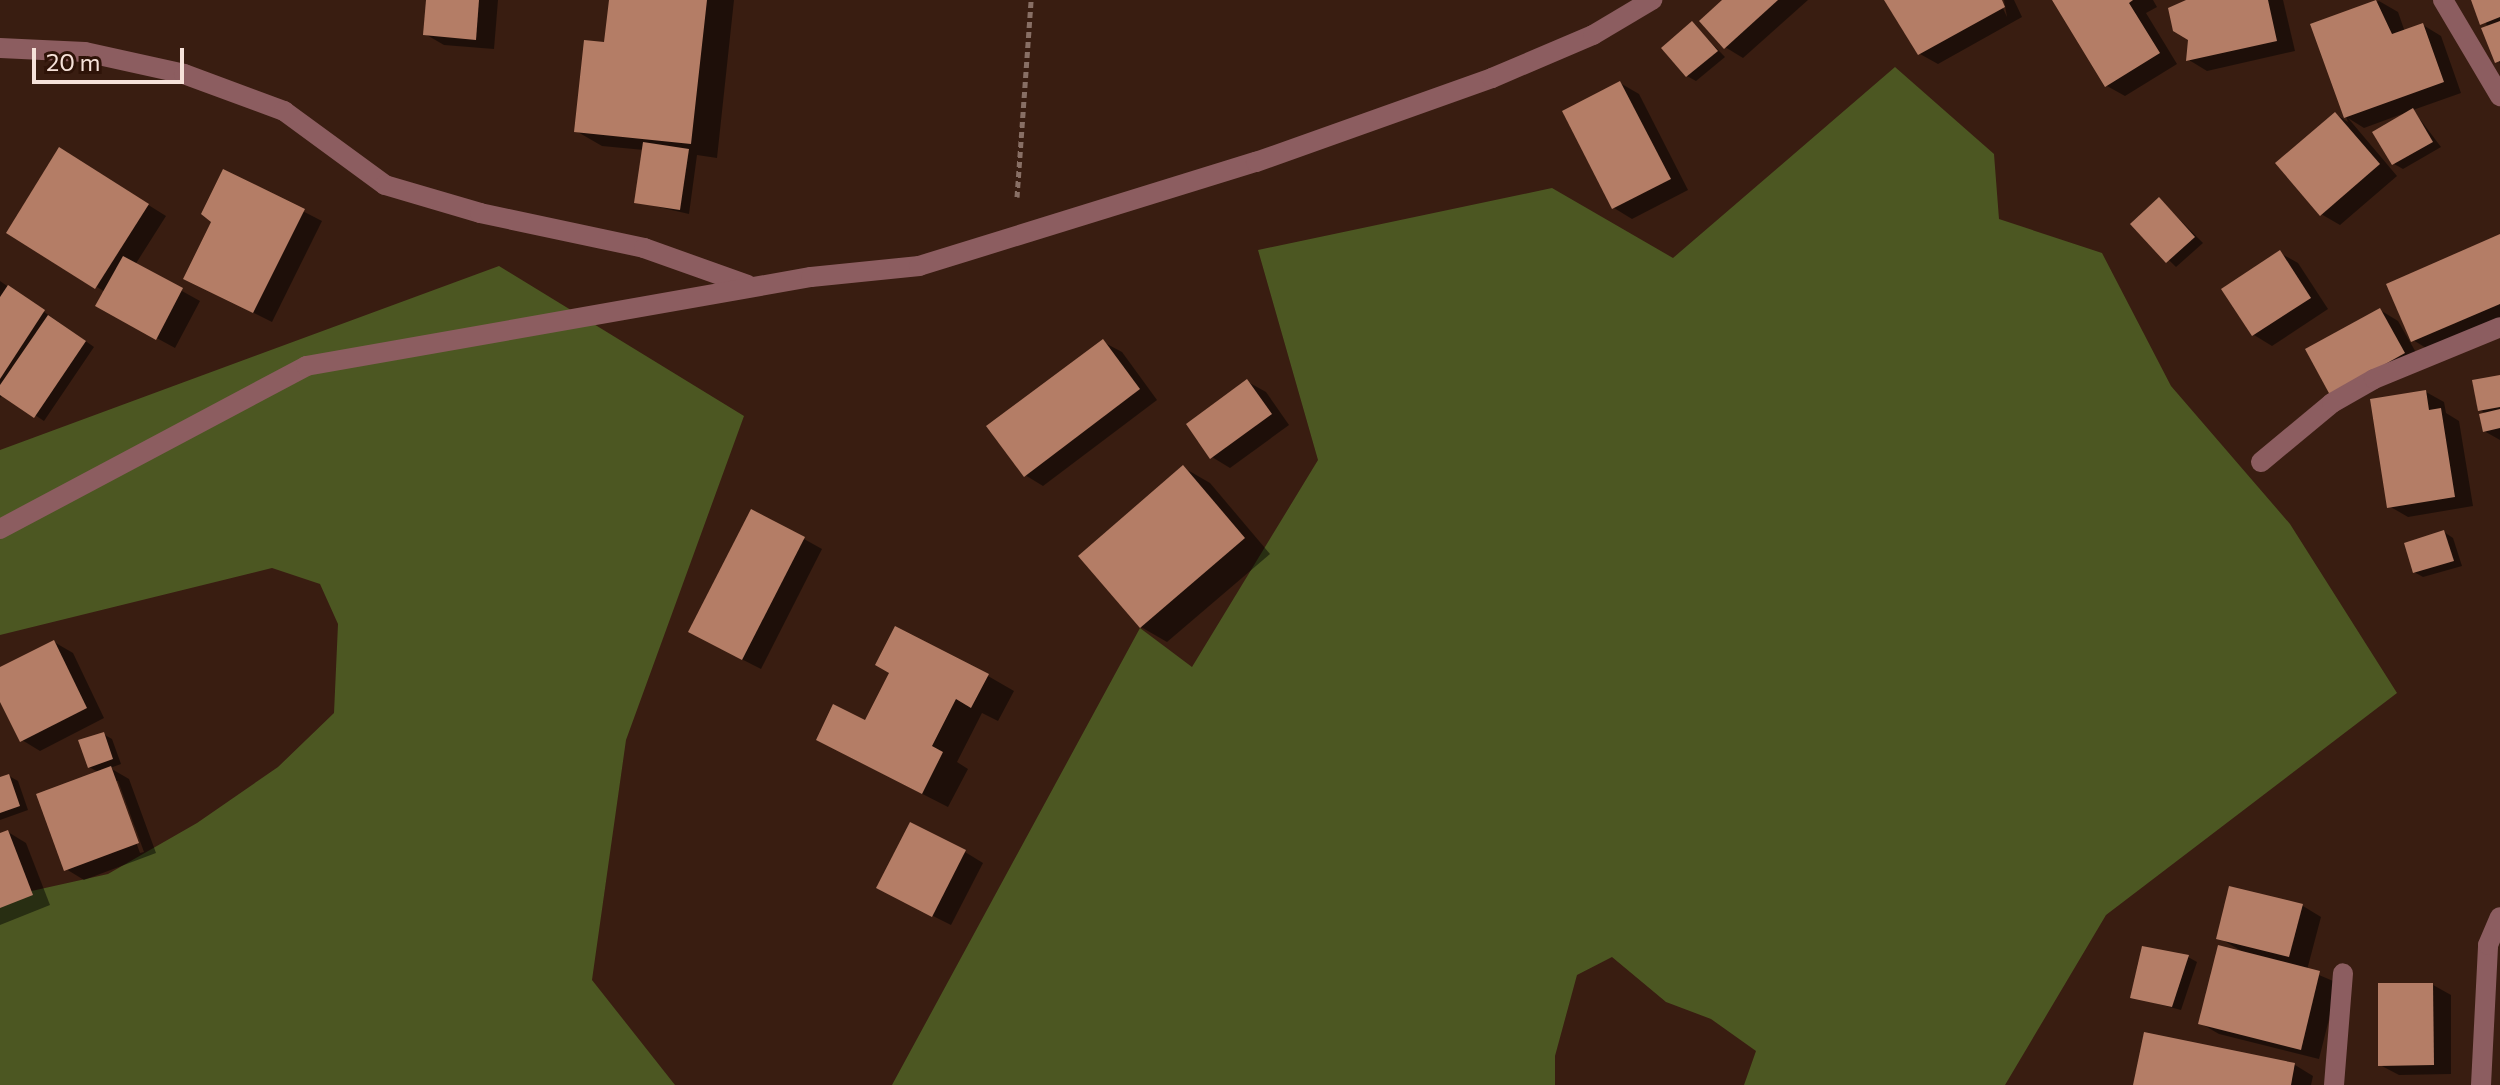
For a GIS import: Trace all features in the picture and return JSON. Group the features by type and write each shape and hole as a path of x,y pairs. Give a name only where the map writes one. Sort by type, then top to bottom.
{"street":[{"path":"0,529 306,366 752,286 919,266 1256,162 1492,78 1593,35 1652,0"},
{"path":"2443,0 2500,96"},
{"path":"0,48 85,52 184,74 284,111 385,185 480,213 644,248 752,286"},
{"path":"2261,462 2332,403 2374,379 2500,327"},
{"path":"2481,1085 2488,945 2500,917"},
{"path":"2334,1085 2343,973"}],"path":[{"path":"1014,238 1031,0"}],"green space":[{"path":"1895,67 1994,154 1999,219 2102,253 2171,386 2290,524 2397,693 2106,915 2005,1085 1744,1085 1756,1051 1711,1019 1666,1002 1612,957 1577,975 1555,1056 1555,1085 892,1085 1140,628 1192,667 1318,460 1258,250 1552,188 1673,258"},
{"path":"499,266 744,416 626,740 592,980 675,1085 0,1085 0,898 108,874 197,823 278,767 334,713 338,624 320,584 272,568 0,635 0,450"}],"building":[{"path":"426,0 479,0 476,40 423,35"},
{"path":"609,0 707,0 691,144 574,132 584,40 604,42"},
{"path":"1722,0 1778,0 1724,49 1699,21"},
{"path":"1884,0 2002,0 2005,7 1918,55"},
{"path":"2052,0 2133,0 2129,3 2160,53 2105,87"},
{"path":"2186,0 2268,0 2277,41 2186,61 2188,40 2173,31 2168,8"},
{"path":"2376,0 2392,34 2423,23 2444,82 2344,118 2310,24"},
{"path":"2471,0 2500,0 2500,17 2480,25"},
{"path":"1692,21 1718,51 1686,77 1661,48"},
{"path":"2500,21 2500,61 2495,63 2481,28"},
{"path":"1620,81 1671,179 1612,209 1562,111"},
{"path":"2413,108 2433,142 2392,165 2372,132"},
{"path":"2335,112 2380,164 2320,216 2275,163"},
{"path":"643,142 689,149 680,210 634,203"},
{"path":"59,147 149,204 95,289 6,233"},
{"path":"223,169 305,209 253,313 183,279 211,222 201,214"},
{"path":"2159,197 2195,237 2166,263 2130,224"},
{"path":"2500,234 2500,304 2411,342 2386,284"},
{"path":"2280,250 2311,298 2252,336 2221,289"},
{"path":"123,256 183,288 156,340 95,306"},
{"path":"8,285 45,310 0,379 0,297"},
{"path":"2380,308 2405,353 2330,395 2305,349"},
{"path":"48,315 86,341 34,418 0,395 0,385"},
{"path":"1103,339 1140,389 1024,477 986,426"},
{"path":"2500,375 2500,407 2478,411 2472,380"},
{"path":"1247,379 1272,414 1210,459 1186,424"},
{"path":"2426,390 2429,410 2441,408 2455,497 2387,508 2370,399"},
{"path":"2500,409 2500,428 2483,432 2479,414"},
{"path":"1183,465 1245,538 1140,628 1078,556"},
{"path":"751,509 805,537 742,660 688,632"},
{"path":"2444,530 2454,561 2413,573 2404,543"},
{"path":"895,626 989,674 971,708 956,699 932,746 943,752 922,794 816,740 833,704 865,720 889,673 875,665"},
{"path":"54,640 87,708 20,742 0,702 0,667"},
{"path":"104,732 113,759 88,768 78,740"},
{"path":"111,766 139,843 64,871 36,794"},
{"path":"9,774 20,806 0,813 0,777"},
{"path":"910,822 966,850 932,917 876,888"},
{"path":"8,830 33,895 0,908 0,833"},
{"path":"2229,886 2303,904 2289,957 2216,939"},
{"path":"2218,945 2320,971 2301,1050 2198,1024"},
{"path":"2142,946 2189,955 2172,1007 2130,998"},
{"path":"2378,983 2433,983 2434,1065 2378,1066"},
{"path":"2144,1032 2295,1063 2291,1085 2133,1085"}]}
